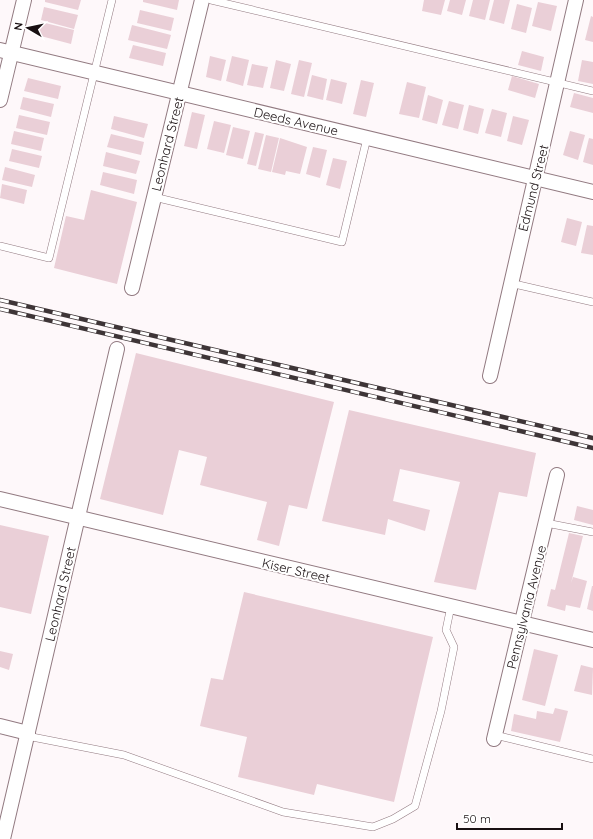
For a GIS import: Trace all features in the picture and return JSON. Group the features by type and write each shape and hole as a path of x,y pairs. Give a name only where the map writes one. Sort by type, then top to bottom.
{"street":[{"path":"0,100 6,51 24,0"},
{"name":"Leonhard Street","path":"132,288 202,0"},
{"name":"Edmund Street","path":"490,376 510,283 558,83 576,0"},
{"name":"Deeds Avenue","path":"6,51 593,192"},
{"name":"Leonhard Street","path":"3,839 117,349"},
{"name":"Pennsylvania Avenue","path":"495,737 557,475"},
{"name":"Kiser Street","path":"0,499 593,640"},
{"path":"0,726 27,734"}],"lane":[{"path":"0,246 49,258 112,0"},
{"path":"211,0 593,91"},
{"path":"154,197 342,242 367,138"},
{"path":"510,283 593,302"},
{"path":"546,522 593,532"},
{"path":"27,734 124,755 283,812 373,826 393,819 415,806 441,711 454,648 446,630 451,606"},
{"path":"495,737 593,759"}],"building":[{"path":"45,0 81,0 78,10 45,2"},
{"path":"143,0 179,0 177,10 143,2"},
{"path":"424,0 445,0 441,15 422,11"},
{"path":"450,0 466,0 462,15 447,11"},
{"path":"473,0 490,0 485,20 469,16"},
{"path":"494,0 510,0 504,24 489,20"},
{"path":"538,2 557,6 551,31 532,26"},
{"path":"517,4 532,8 526,33 511,29"},
{"path":"44,7 78,15 74,29 41,20"},
{"path":"140,10 174,18 171,31 137,23"},
{"path":"591,16 593,17 593,42 585,40"},
{"path":"41,22 74,30 71,44 37,35"},
{"path":"132,25 171,35 167,49 128,40"},
{"path":"133,45 166,53 163,66 129,58"},
{"path":"522,51 544,57 541,71 518,65"},
{"path":"210,56 226,60 221,81 206,77"},
{"path":"232,56 249,60 243,86 226,81"},
{"path":"276,60 291,64 284,91 270,88"},
{"path":"299,60 312,63 304,97 291,94"},
{"path":"582,60 593,62 593,84 578,81"},
{"path":"252,64 268,67 263,88 247,85"},
{"path":"312,75 327,79 323,100 307,96"},
{"path":"512,76 539,84 535,98 508,90"},
{"path":"28,78 61,86 58,99 24,91"},
{"path":"331,79 347,83 342,104 326,100"},
{"path":"361,80 374,83 366,117 353,114"},
{"path":"407,82 426,87 419,118 399,114"},
{"path":"574,93 593,98 593,113 570,107"},
{"path":"428,95 443,100 437,124 422,120"},
{"path":"23,97 54,104 51,117 20,109"},
{"path":"449,101 464,105 458,129 442,125"},
{"path":"469,105 484,109 478,134 463,130"},
{"path":"492,109 507,113 501,137 485,133"},
{"path":"192,112 205,115 197,149 184,146"},
{"path":"19,115 50,122 47,135 16,128"},
{"path":"114,116 148,124 144,138 111,129"},
{"path":"513,116 529,120 522,145 507,141"},
{"path":"214,121 231,125 224,153 207,149"},
{"path":"233,127 250,131 243,159 226,155"},
{"path":"14,131 44,138 41,151 11,144"},
{"path":"570,131 585,135 578,160 563,155"},
{"path":"255,132 264,134 256,166 247,164"},
{"path":"111,134 144,142 141,155 107,147"},
{"path":"266,135 279,138 271,172 258,169"},
{"path":"280,138 307,147 300,174 286,171 285,175 272,172"},
{"path":"589,138 593,139 593,165 583,162"},
{"path":"313,147 327,150 320,178 306,174"},
{"path":"12,149 42,156 39,168 9,161"},
{"path":"106,152 140,161 136,174 103,166"},
{"path":"333,158 347,161 340,189 326,185"},
{"path":"5,167 35,175 32,187 2,180"},
{"path":"103,172 137,180 134,194 100,185"},
{"path":"2,184 27,190 24,204 0,198"},
{"path":"91,190 137,202 117,284 54,268 66,216 84,220"},
{"path":"567,218 582,222 576,246 561,242"},
{"path":"587,225 593,226 593,255 581,253"},
{"path":"136,353 334,402 307,509 289,505 279,546 257,540 267,502 200,485 207,457 179,450 163,515 100,499"},
{"path":"349,410 536,453 527,497 499,492 476,590 434,582 460,482 400,469 393,501 430,510 425,531 388,519 385,535 322,521"},
{"path":"577,506 593,510 593,525 574,520"},
{"path":"0,525 49,536 31,614 0,607"},
{"path":"569,533 583,536 571,583 573,577 587,581 580,608 566,605 565,611 547,606 551,589 555,590"},
{"path":"593,586 593,611 587,609"},
{"path":"244,592 433,637 394,802 317,784 314,795 238,777 247,737 200,726 211,678 223,680"},
{"path":"534,649 558,655 545,706 522,700"},
{"path":"0,651 13,654 9,670 0,667"},
{"path":"581,665 593,668 592,695 574,691"},
{"path":"555,708 568,711 560,742 511,731 514,714 536,719 537,711 553,714"}],"railway":[{"path":"0,300 593,438"},
{"path":"0,309 593,448"}]}
